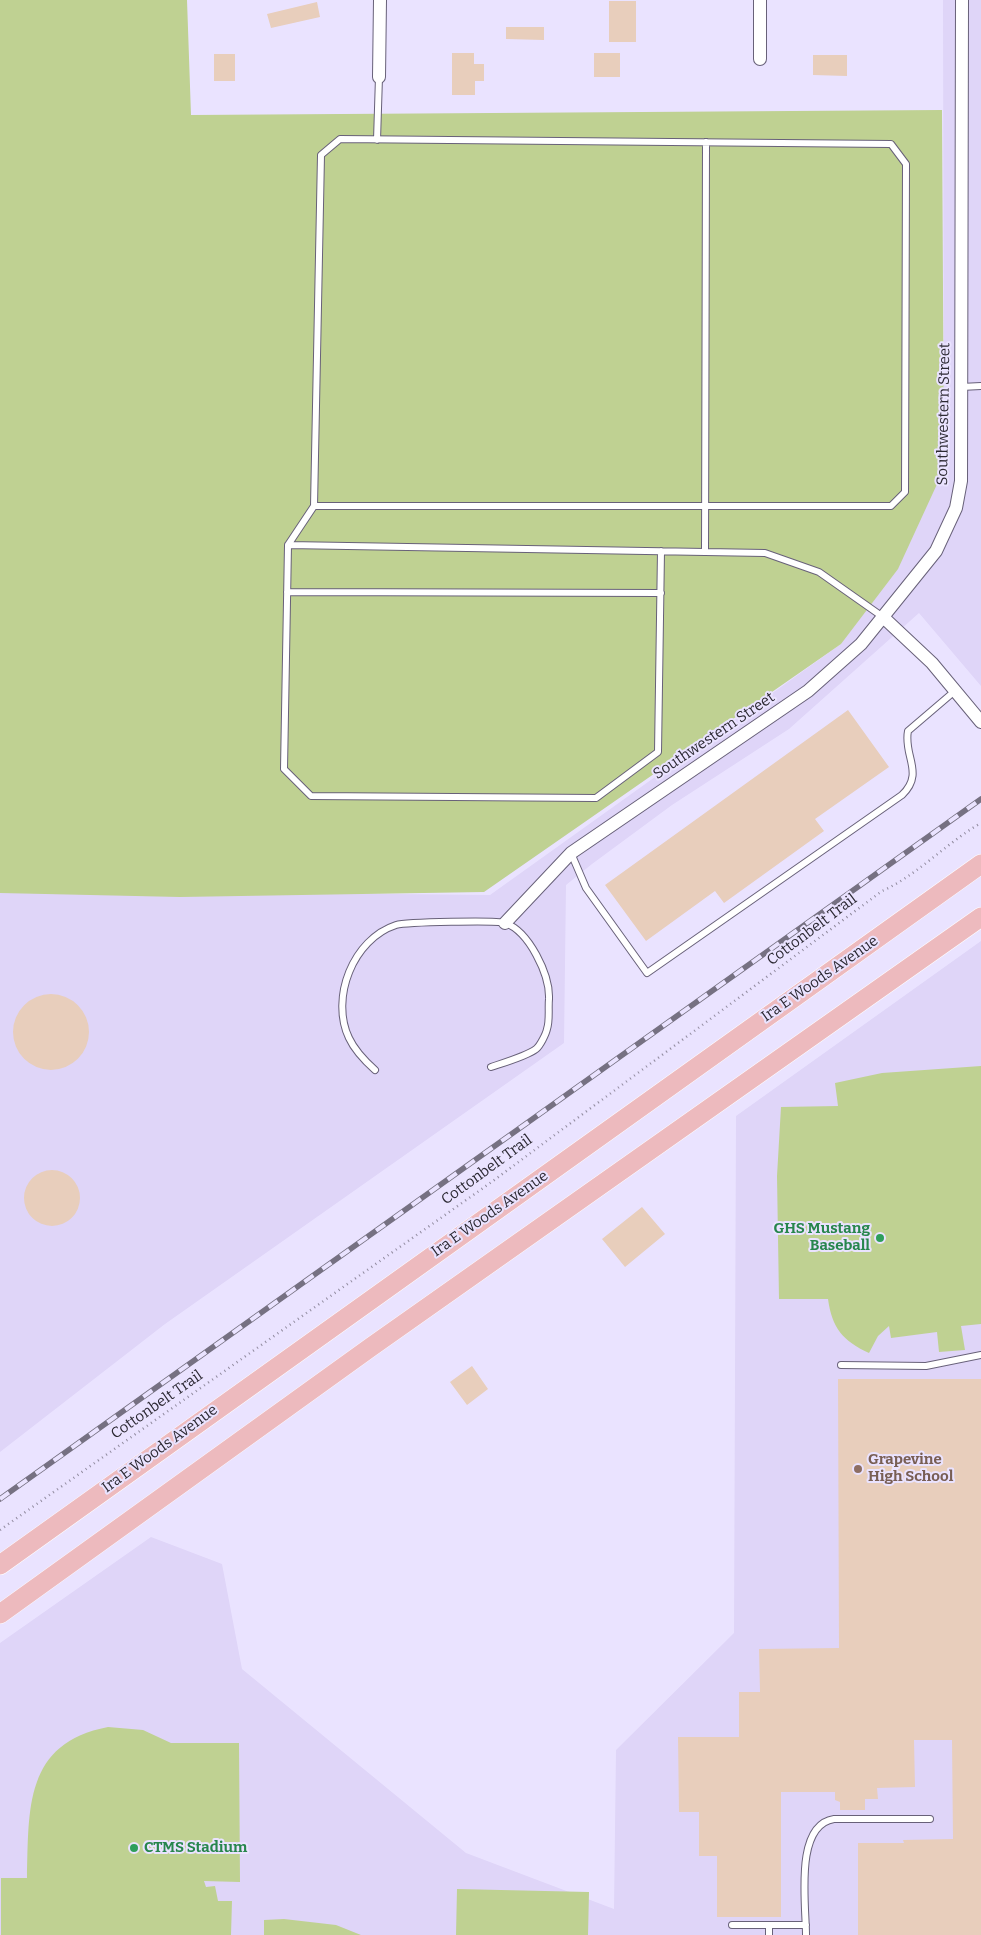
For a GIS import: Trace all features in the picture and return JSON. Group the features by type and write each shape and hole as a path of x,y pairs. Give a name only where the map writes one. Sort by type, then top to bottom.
{"main road":[{"name":"Ira E Woods Avenue","path":"0,1565 981,864"},
{"path":"0,1614 371,1347 981,917"}],"street":[{"path":"379,77 380,0"},
{"path":"760,0 760,59"},
{"name":"Southwestern Street","path":"505,923 571,853 808,691 861,644 936,551 956,508 961,481 962,0"},
{"path":"883,617 932,663 981,722"}],"lane":[{"path":"377,140 379,77"},
{"path":"314,506 891,506 905,492 906,164 891,144 340,139 321,155 314,506 288,546 284,769 311,796 596,798 658,752 661,551"},
{"path":"705,552 706,142"},
{"path":"961,387 981,386"},
{"path":"288,546 764,553 819,572 883,617"},
{"path":"287,592 661,593"},
{"path":"571,853 586,888 647,973 902,795 911,785 912,779 913,766 907,744 908,731 956,690"},
{"path":"375,1070 359,1055 348,1038 342,1011 344,988 350,968 371,938 396,925 430,922 505,923 527,940 539,960 549,993 548,1029 537,1048 491,1067"},
{"path":"841,1365 926,1366 981,1355"},
{"path":"806,1935 806,1853 810,1837 818,1826 825,1821 834,1819 930,1819"},
{"path":"732,1925 806,1925"},
{"path":"769,1925 769,1935"}],"path":[{"name":"Cottonbelt Trail","path":"0,1530 493,1181 882,891 899,884 965,832 981,823"}],"shaded area":[{"path":"943,0 981,0 981,686 919,613 789,729 672,805 592,864 566,885 564,1043 165,1324 0,1452 0,890 490,895 841,644 944,469"},
{"name":"Grapevine High School","path":"981,941 981,1935 0,1935 0,1643 151,1537 222,1564 242,1669 466,1853 614,1909 616,1750 734,1633 736,1116"}],"green space":[{"path":"0,0 187,0 191,115 942,110 944,469 898,569 841,644 484,892 180,897 0,893"},
{"name":"GHS Mustang Baseball","path":"981,1066 981,1324 961,1326 965,1350 939,1352 937,1332 891,1338 889,1326 878,1336 869,1353 852,1344 840,1332 832,1318 828,1299 779,1299 777,1176 781,1107 838,1106 835,1083 882,1073"},
{"name":"CTMS Stadium","path":"108,1727 143,1730 171,1743 239,1743 240,1882 204,1881 206,1887 215,1886 218,1901 232,1901 231,1935 1,1935 1,1878 27,1878 31,1804 37,1783 46,1764 60,1748 80,1735"},
{"path":"457,1889 589,1892 588,1935 456,1935"},
{"path":"284,1919 336,1925 361,1935 264,1935 264,1920"}],"building":[{"path":"609,1 636,1 636,42 609,42"},
{"path":"317,2 320,17 271,28 267,14"},
{"path":"506,27 544,27 544,40 506,39"},
{"path":"452,53 474,53 474,64 484,64 484,81 475,81 475,95 452,95"},
{"path":"594,53 620,53 620,77 594,77"},
{"path":"214,54 235,54 235,81 214,81"},
{"path":"813,55 847,55 847,76 813,75"},
{"path":"848,710 889,767 815,819 824,831 724,903 715,891 646,941 605,885"},
{"path":"44,994 58,994 72,1000 83,1011 89,1025 86,1047 78,1059 58,1070 44,1070 30,1064 19,1053 13,1039 13,1025 19,1011 30,1000"},
{"path":"46,1170 58,1170 68,1174 76,1182 80,1198 76,1214 68,1222 58,1226 46,1226 36,1222 28,1214 24,1204 24,1192 28,1182 36,1174"},
{"path":"642,1207 665,1234 625,1267 602,1239"},
{"path":"472,1366 488,1389 467,1405 450,1382"},
{"name":"Grapevine High School","path":"838,1379 981,1379 981,1935 858,1935 858,1843 904,1843 903,1840 953,1839 952,1740 914,1740 915,1787 877,1788 878,1799 865,1799 865,1810 840,1810 840,1802 835,1800 835,1792 781,1792 781,1917 717,1917 717,1856 699,1856 699,1812 679,1812 678,1737 739,1737 739,1692 760,1692 759,1649 839,1648"}],"railway":[{"path":"0,1499 981,799"}],"place":[{"name":"GHS Mustang Baseball","path":"880,1238"},
{"name":"Grapevine High School","path":"858,1469"},
{"name":"CTMS Stadium","path":"134,1848"}]}
